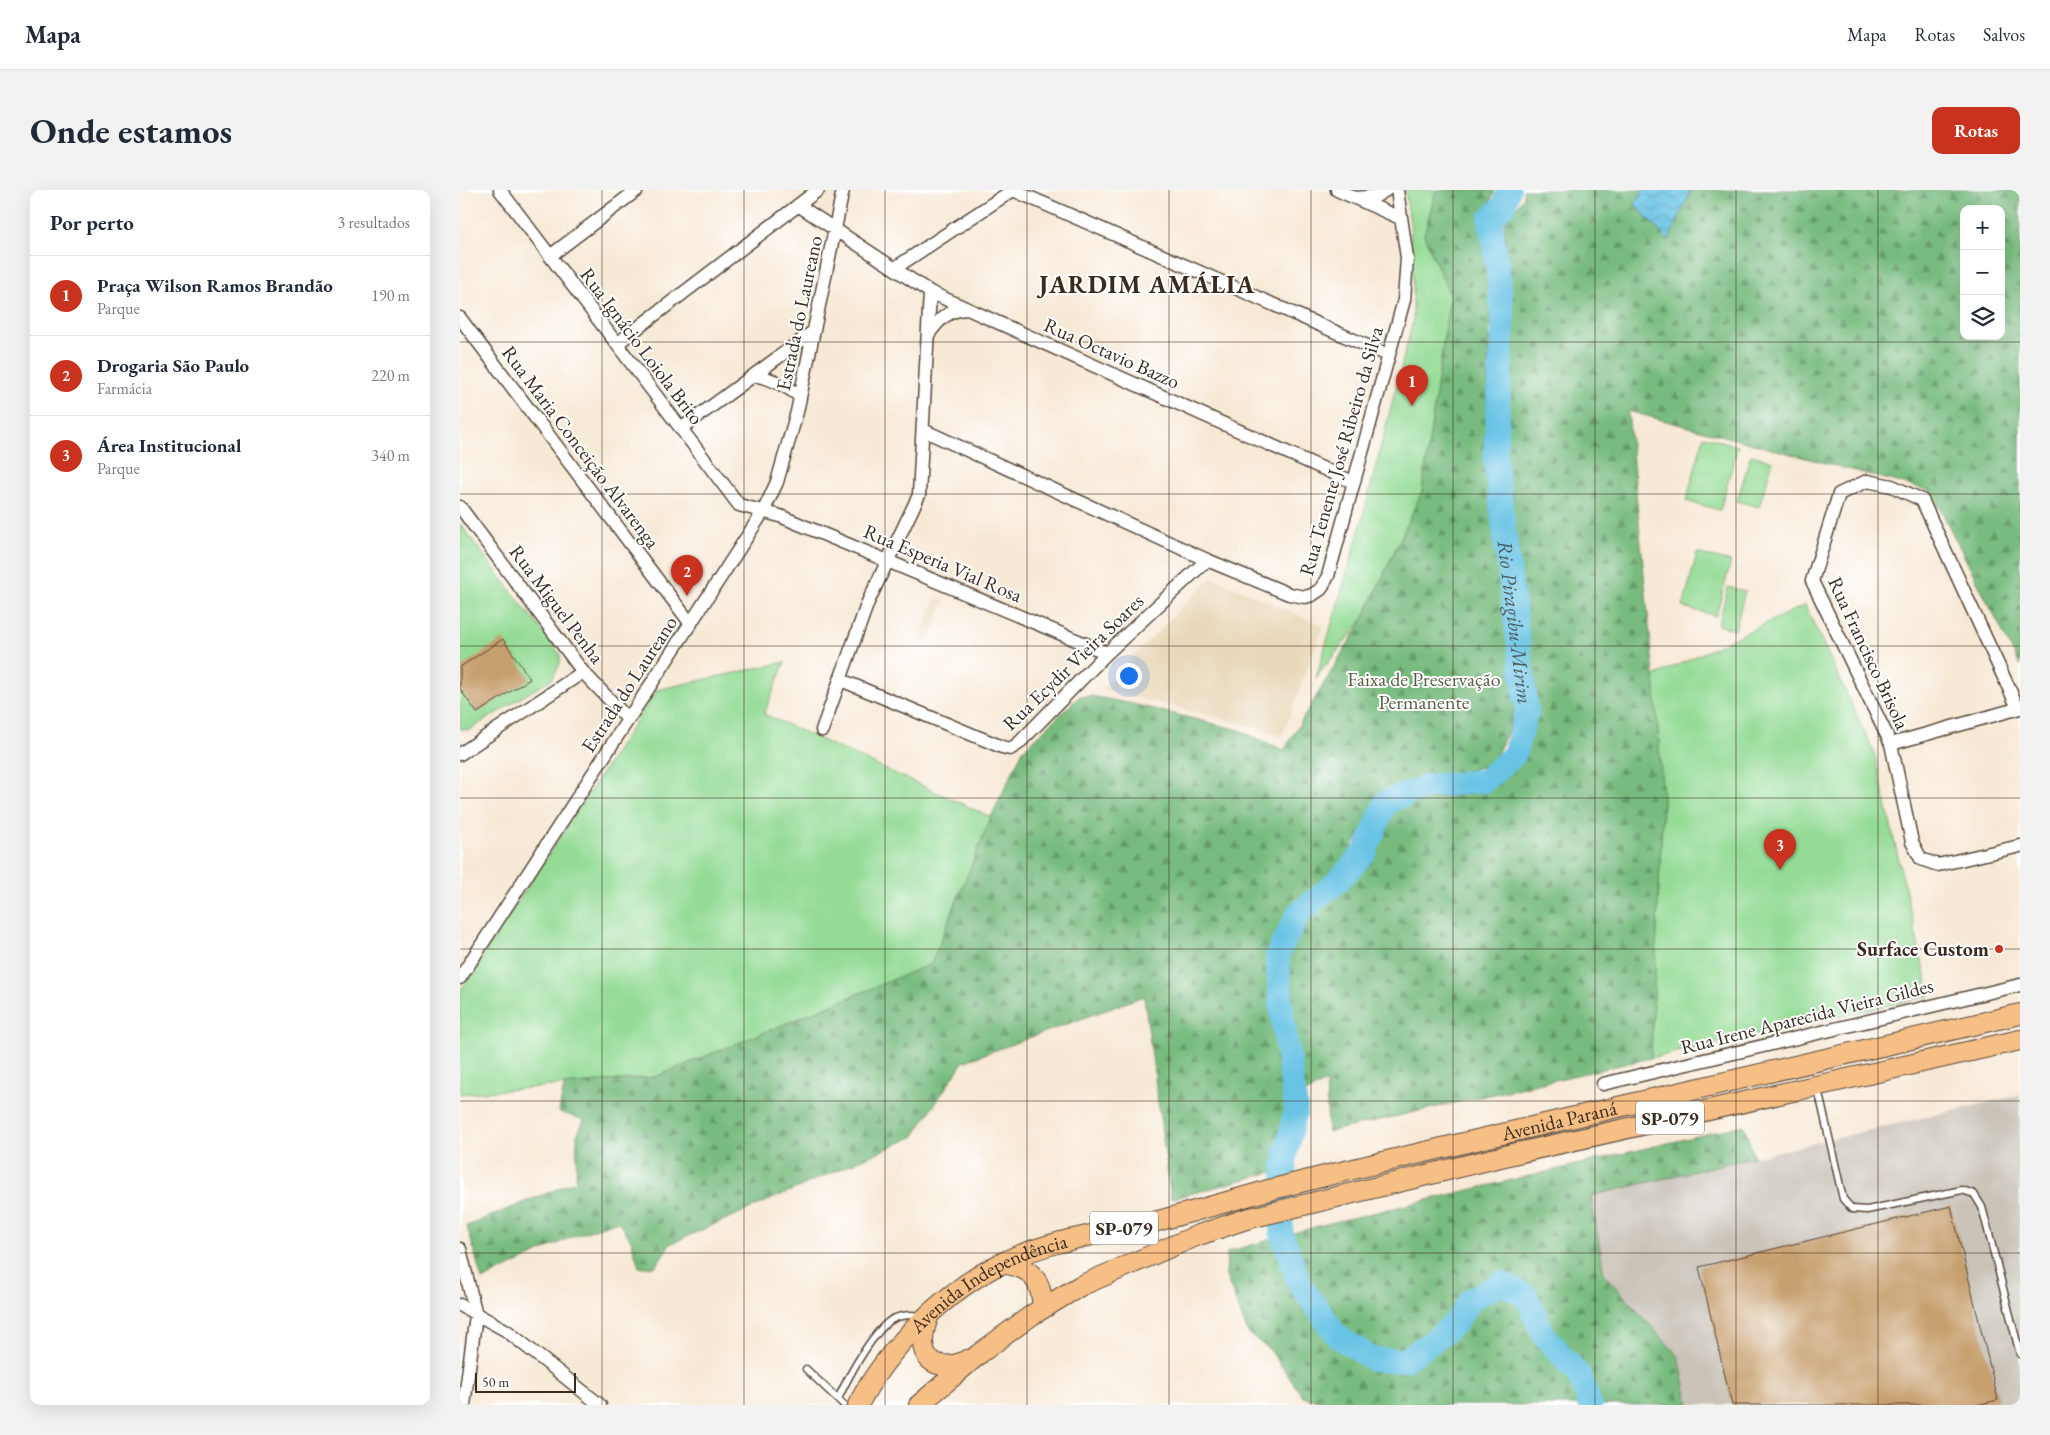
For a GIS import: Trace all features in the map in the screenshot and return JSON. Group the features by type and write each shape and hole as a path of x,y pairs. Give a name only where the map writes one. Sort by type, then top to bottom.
{"main road":[{"name":"Avenida Paraná","path":"1246,1196 1335,1173 2020,1014"},
{"name":"Avenida Paraná","path":"1043,1308 1080,1286 1196,1236 1246,1219 1513,1154 2020,1040"},
{"name":"Avenida Independência","path":"858,1405 878,1369 915,1328 972,1282 1002,1263 1065,1240 1151,1222 1246,1196"},
{"path":"1002,1263 1021,1266 1034,1275 1040,1287 1043,1308"},
{"name":"SP-079","path":"919,1405 979,1354 1043,1308"},
{"path":"928,1317 923,1337 924,1350 932,1362 945,1367 957,1365 979,1354"}],"street":[{"name":"Rua Ignácio Loiola Brito","path":"500,190 618,343 739,505 763,512"},
{"path":"550,256 637,190"},
{"path":"618,343 818,190"},
{"name":"Estrada do Laureano","path":"460,978 763,512 777,482 800,396 836,231 843,190"},
{"path":"895,268 1013,190 1388,355"},
{"path":"1337,190 1400,218"},
{"path":"1354,197 1376,196 1386,190"},
{"name":"Rua Tenente José Ribeiro da Silva","path":"924,430 1208,560 1289,594 1305,597 1312,595 1321,589 1328,576 1404,300 1407,258 1397,190"},
{"name":"Rua Octavio Bazzo","path":"798,205 930,292 1353,482"},
{"path":"830,258 837,250 847,247 861,248"},
{"path":"822,730 868,602 919,495 930,292"},
{"path":"928,334 936,323 948,313 956,310 970,309"},
{"name":"Rua Maria Conceição Alvarenga","path":"460,318 691,624"},
{"path":"682,428 814,331"},
{"path":"754,376 765,377 785,385 800,396"},
{"name":"Rua Francisco Brisola","path":"2019,708 1922,500 1892,486 1866,481 1839,494 1812,581 1891,744 1912,842 1922,859 1938,865 2020,846"},
{"name":"Rua Miguel Penha","path":"460,507 583,672 628,720"},
{"name":"Rua Esperia Vial Rosa","path":"763,512 780,516 888,560 1106,653"},
{"name":"Rua Ecydir Vieira Soares","path":"841,680 1002,747 1010,748 1018,744 1106,653 1208,560"},
{"path":"461,752 583,672"},
{"path":"1891,744 2019,708"},
{"name":"Rua Irene Aparecida Vieira Gildes","path":"1602,1084 2020,985"},
{"path":"460,1249 476,1315 464,1405"},
{"path":"460,1305 507,1331 600,1405"}],"lane":[{"path":"1817,1085 1843,1199 1852,1209 1867,1210 1962,1190 1974,1194 1982,1207 2020,1354"},
{"path":"838,1399 845,1383 883,1326 893,1318 907,1315 928,1317"},
{"path":"806,1369 844,1405"}],"shaded area":[{"path":"1212,577 1323,626 1282,736 1241,723 1101,689"},
{"path":"936,598 945,601 927,646 917,642"},
{"path":"2020,1095 2020,1405 1689,1405 1678,1357 1604,1274 1591,1195"}],"green space":[{"path":"1405,190 1436,190 1424,235 1450,295 1422,492 1364,617 1316,678 1361,524 1413,321 1410,222"},
{"name":"Faixa de Preservação Permanente","path":"1436,190 1494,190 1494,194 1482,216 1491,292 1485,448 1510,656 1517,699 1509,729 1492,764 1384,793 1345,859 1291,912 1267,950 1270,994 1286,1108 1276,1171 1171,1199 1144,996 963,1062 913,1137 670,1244 655,1267 639,1267 631,1240 618,1221 569,1238 482,1280 467,1226 576,1181 577,1135 584,1120 559,1112 564,1085 655,1077 931,964 991,817 1023,750 1080,696 1091,696 1133,704 1239,730 1284,750 1364,617 1422,492 1450,295 1424,235"},
{"path":"1523,190 2020,190 2020,666 1931,491 1628,411 1654,676 1663,799 1651,1058 1328,1132 1326,1082 1300,1096 1289,1008 1287,955 1305,919 1371,864 1391,810 1435,798 1486,792 1519,765 1532,729 1537,700 1506,456 1512,307 1504,223 1524,197"},
{"path":"1704,436 1738,446 1720,510 1686,501"},
{"path":"1751,455 1773,461 1759,507 1737,501"},
{"path":"460,524 560,654 560,663 553,678 469,730 460,729"},
{"path":"1697,553 1731,562 1716,616 1683,607"},
{"path":"1728,587 1745,591 1735,630 1718,625"},
{"path":"1805,605 1874,752 1930,996 1651,1058 1663,800 1654,676"},
{"path":"785,662 764,714 991,817 931,964 655,1077 460,1094 460,991 656,690"},
{"path":"1744,1125 1754,1157 1591,1196 1604,1274 1679,1357 1689,1405 1328,1405 1326,1402 1303,1397 1270,1350 1248,1333 1226,1276 1227,1252 1322,1225"}],"water":[{"path":"1643,190 1691,190 1668,241 1635,204"}],"building":[{"path":"503,639 530,679 477,713 460,689 460,667"},
{"path":"1951,1206 1998,1400 1976,1405 1732,1405 1699,1267"}],"waterway":[{"name":"Rio Piragibu-Mirim","path":"1509,190 1504,205 1490,219 1499,278 1503,326 1495,458 1527,711 1514,755 1484,781 1429,786 1386,802 1365,852 1337,882 1298,914 1277,956 1282,1014 1296,1109 1285,1158 1281,1231 1299,1283 1337,1336 1374,1360 1405,1360 1432,1342 1457,1321 1470,1300 1502,1283 1526,1296 1543,1334 1580,1377 1590,1405"}],"place":[{"name":"Praça Wilson Ramos Brandão","path":"1412,406"},
{"name":"Drogaria São Paulo","path":"687,596"},
{"name":"Área Institucional","path":"1780,870"},
{"name":"Surface Custom","path":"1999,949"}],"district":[{"name":"JARDIM AMÁLIA","path":"1147,284"}]}
